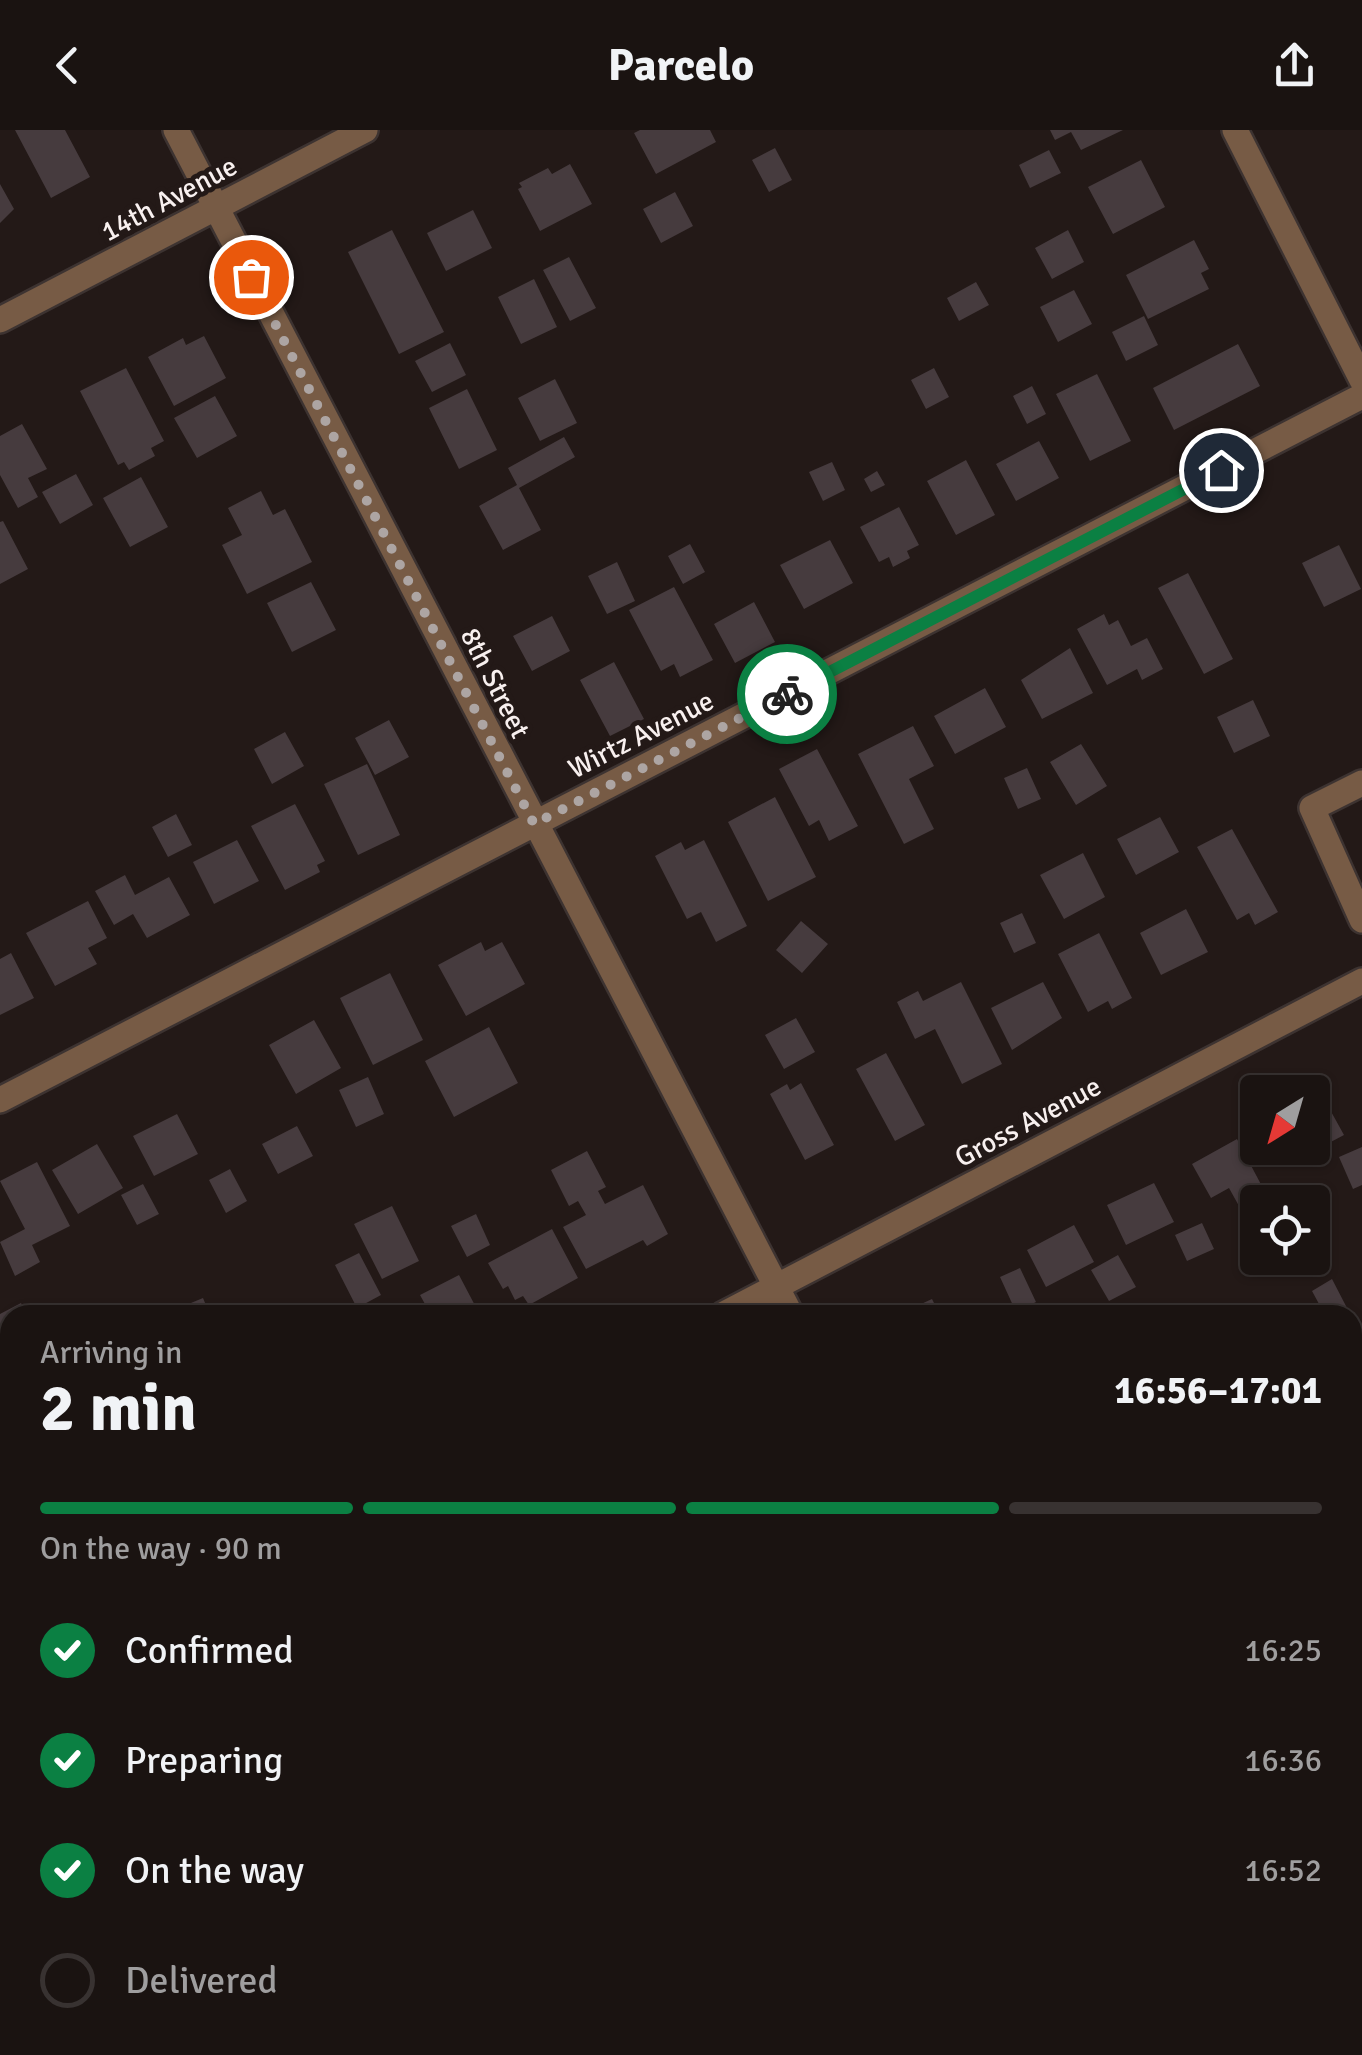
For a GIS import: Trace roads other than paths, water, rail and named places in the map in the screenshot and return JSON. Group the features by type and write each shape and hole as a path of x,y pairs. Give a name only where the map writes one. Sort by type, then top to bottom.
{"street":[{"name":"8th Street","path":"176,130 785,1305"},
{"name":"14th Avenue","path":"0,320 365,130"},
{"path":"1235,130 1362,380"},
{"name":"Wirtz Avenue","path":"0,1100 1362,396"},
{"path":"1362,782 1312,808 1362,920"},
{"name":"Gross Avenue","path":"741,1305 1362,981"}]}
